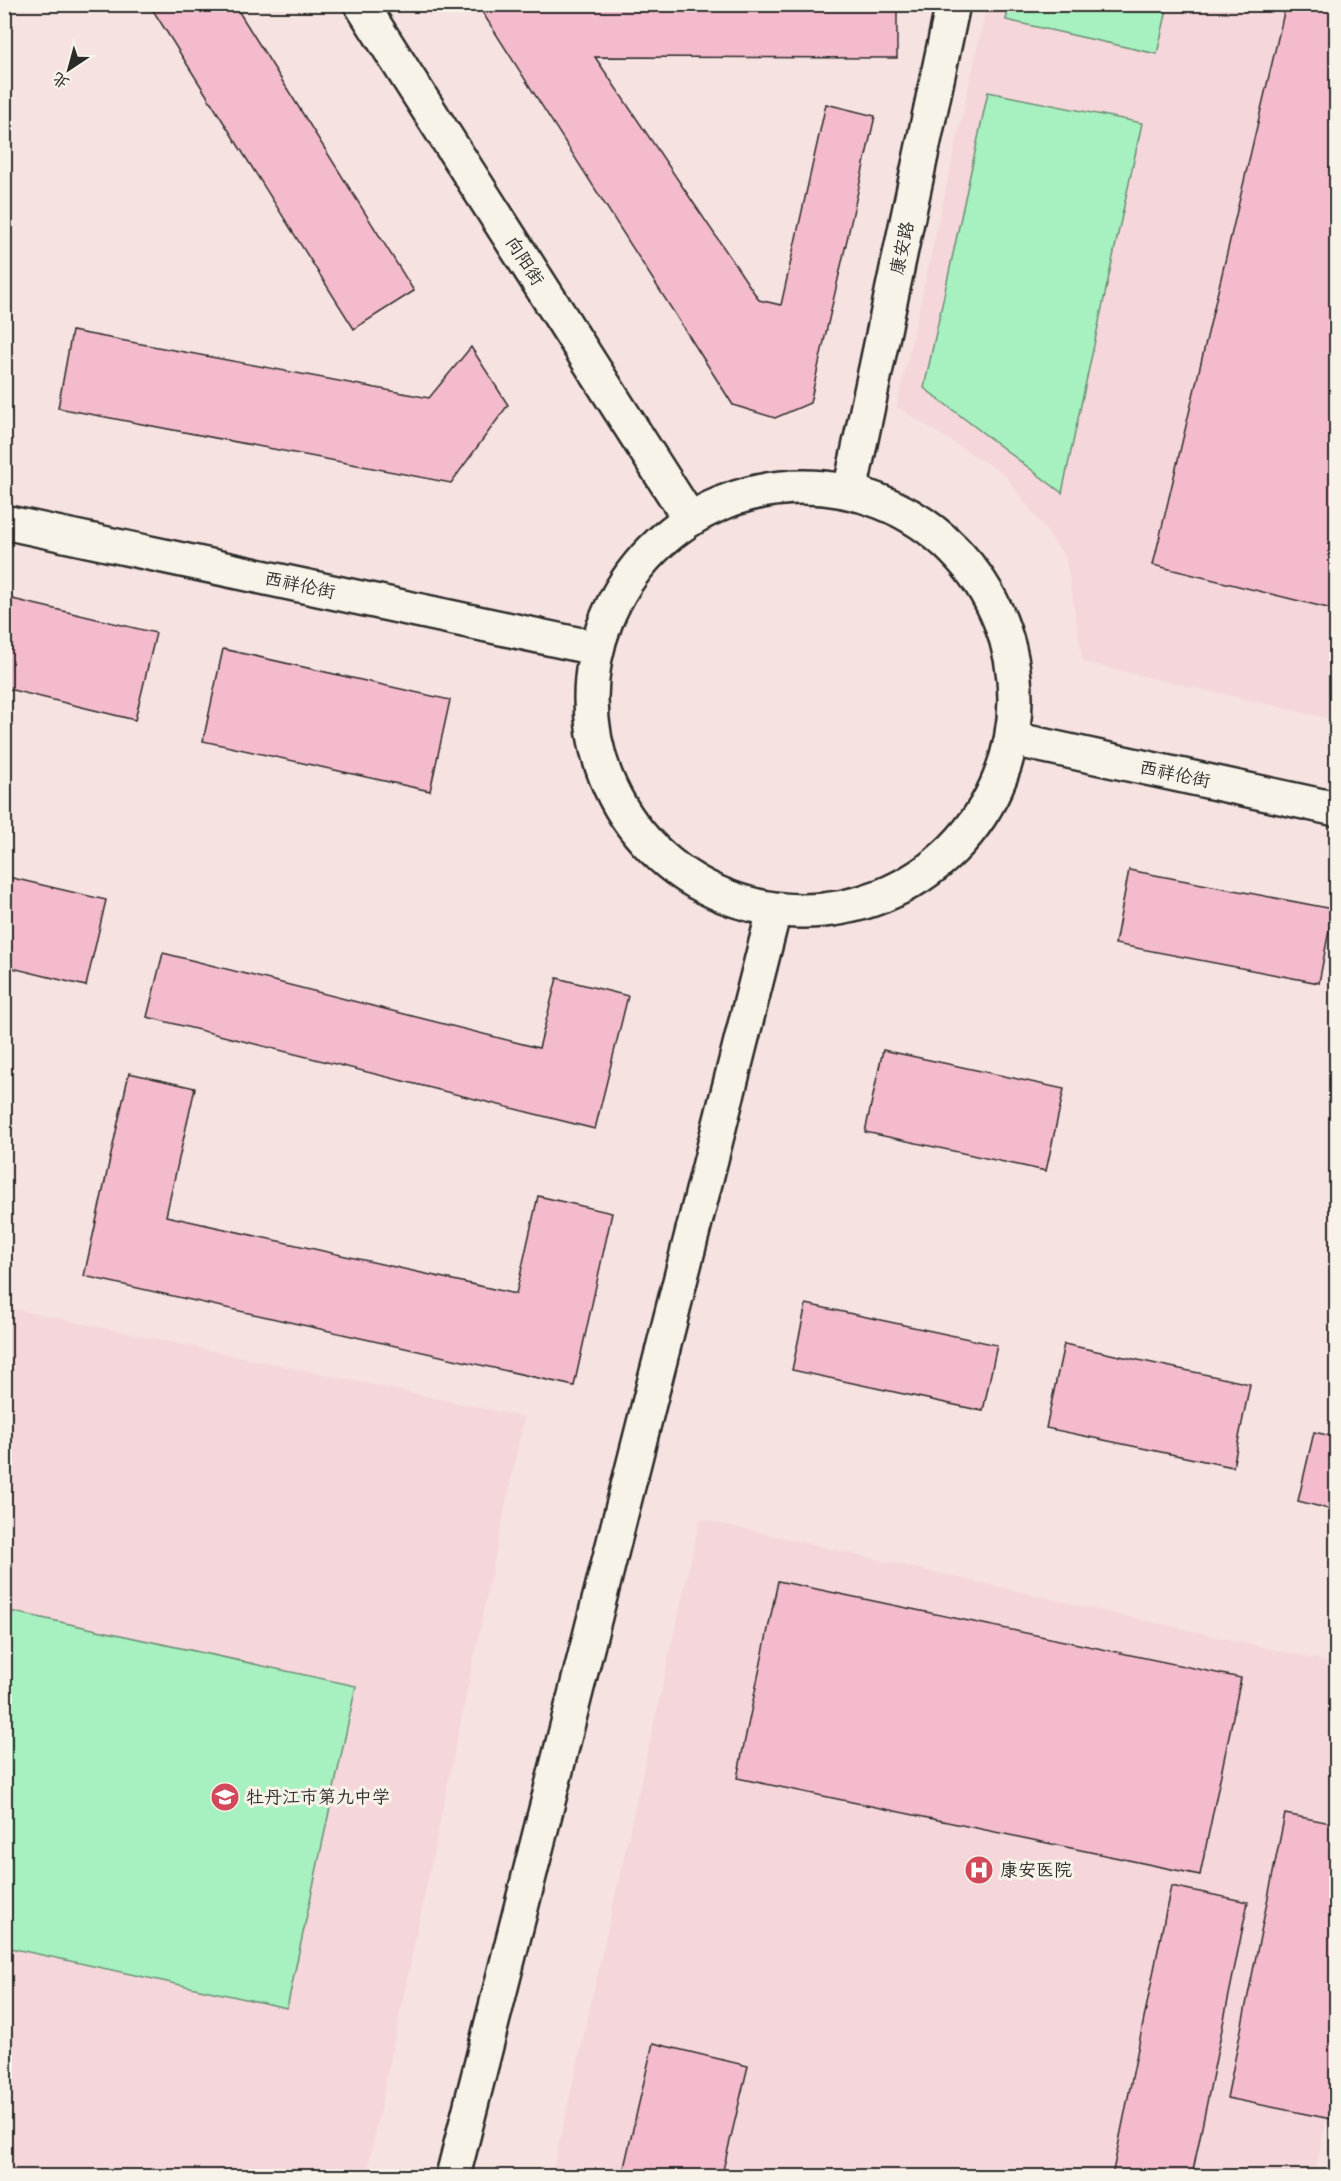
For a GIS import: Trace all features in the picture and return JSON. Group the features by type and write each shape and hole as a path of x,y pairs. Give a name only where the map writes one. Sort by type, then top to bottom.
{"street":[{"name":"向阳街","path":"361,4 689,518"},
{"name":"康安路","path":"850,491 953,4"},
{"path":"795,486 850,491 911,516 961,556 997,611 1015,674 1013,739 992,800 953,852 900,890 849,907 838,910 774,911 706,889 649,846 629,817 609,787 590,719 595,648 615,597 647,553 689,518 740,495 795,486"},
{"name":"西祥伦街","path":"4,522 595,648"},
{"name":"西祥伦街","path":"1013,739 1336,809"},
{"path":"453,2176 774,911"}],"shaded area":[{"path":"987,5 1336,5 1336,720 1083,662 1066,558 1005,475 897,407"},
{"name":"牡丹江市第九中学","path":"5,1307 524,1417 366,2176 5,2176"},
{"name":"康安医院","path":"700,1519 1336,1664 1336,2076 1314,2176 552,2176"}],"green space":[{"path":"1009,4 1168,5 1157,54 1006,20"},
{"path":"988,92 1142,123 1062,493 924,388"},
{"path":"5,1610 356,1686 287,2008 5,1947"}],"building":[{"path":"149,4 234,4 414,291 354,329"},
{"path":"477,4 897,5 897,58 595,57 759,300 781,305 826,104 875,116 810,403 775,418 733,405"},
{"path":"1286,4 1336,4 1336,610 1153,565"},
{"path":"72,331 429,398 471,347 508,405 451,483 58,408"},
{"path":"4,597 156,633 135,720 4,688"},
{"path":"223,649 450,700 430,791 203,741"},
{"path":"1129,870 1333,909 1319,983 1115,944"},
{"path":"4,876 106,900 86,986 4,966"},
{"path":"163,953 539,1048 557,978 628,996 595,1129 147,1017"},
{"path":"883,1050 1064,1089 1046,1171 865,1132"},
{"path":"129,1073 195,1088 166,1216 516,1294 538,1196 612,1213 574,1386 84,1276"},
{"path":"806,1304 997,1345 983,1411 792,1370"},
{"path":"1064,1344 1250,1384 1233,1467 1046,1428"},
{"path":"1314,1432 1336,1437 1336,1511 1298,1501"},
{"path":"778,1581 1241,1678 1200,1875 737,1778"},
{"path":"1285,1814 1336,1824 1336,2120 1227,2098"},
{"path":"1171,1886 1248,1902 1192,2176 1112,2176"},
{"path":"653,2043 748,2066 723,2170 753,2176 622,2176"}],"place":[{"name":"牡丹江市第九中学","path":"225,1797"},
{"name":"康安医院","path":"979,1870"}]}
